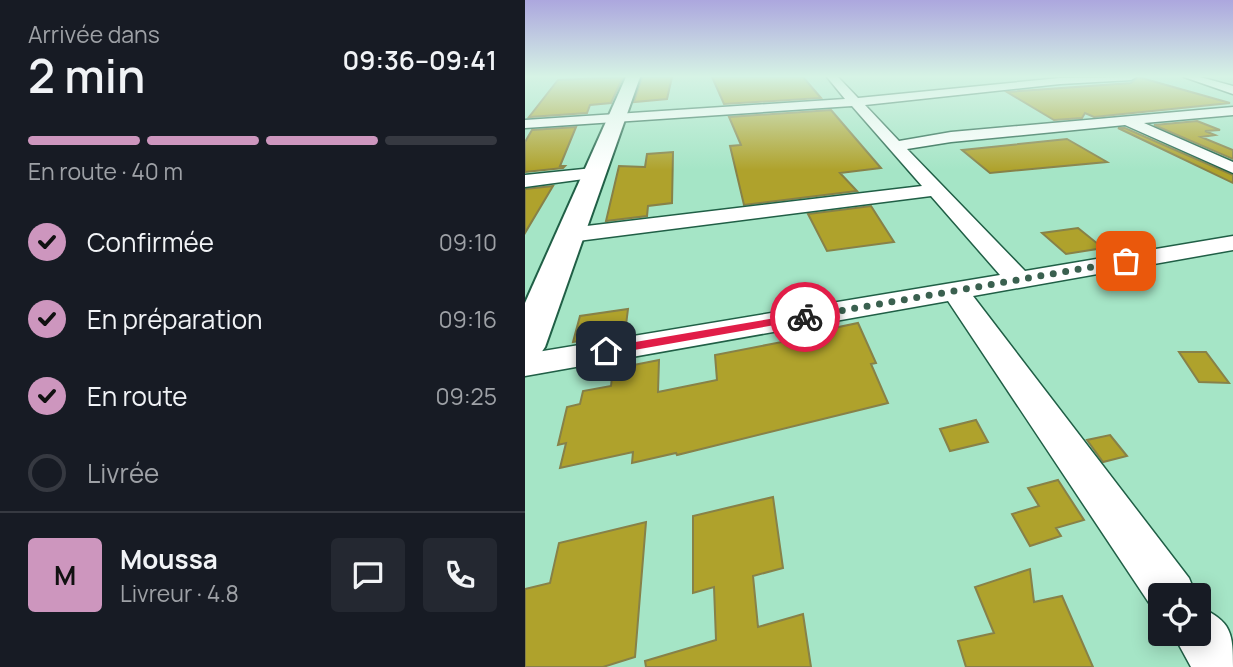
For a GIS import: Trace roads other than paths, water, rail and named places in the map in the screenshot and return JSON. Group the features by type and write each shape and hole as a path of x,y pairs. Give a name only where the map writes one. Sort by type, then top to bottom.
{"street":[{"path":"525,347 620,108"},
{"path":"525,124 741,108"},
{"path":"860,108 1019,280"},
{"path":"895,146 951,137 1233,111"},
{"path":"1128,121 1233,168"},
{"path":"525,181 593,173"},
{"path":"570,235 935,190"},
{"path":"525,365 1233,243"},
{"path":"955,291 1163,583"},
{"path":"1208,646 1223,667"}]}
